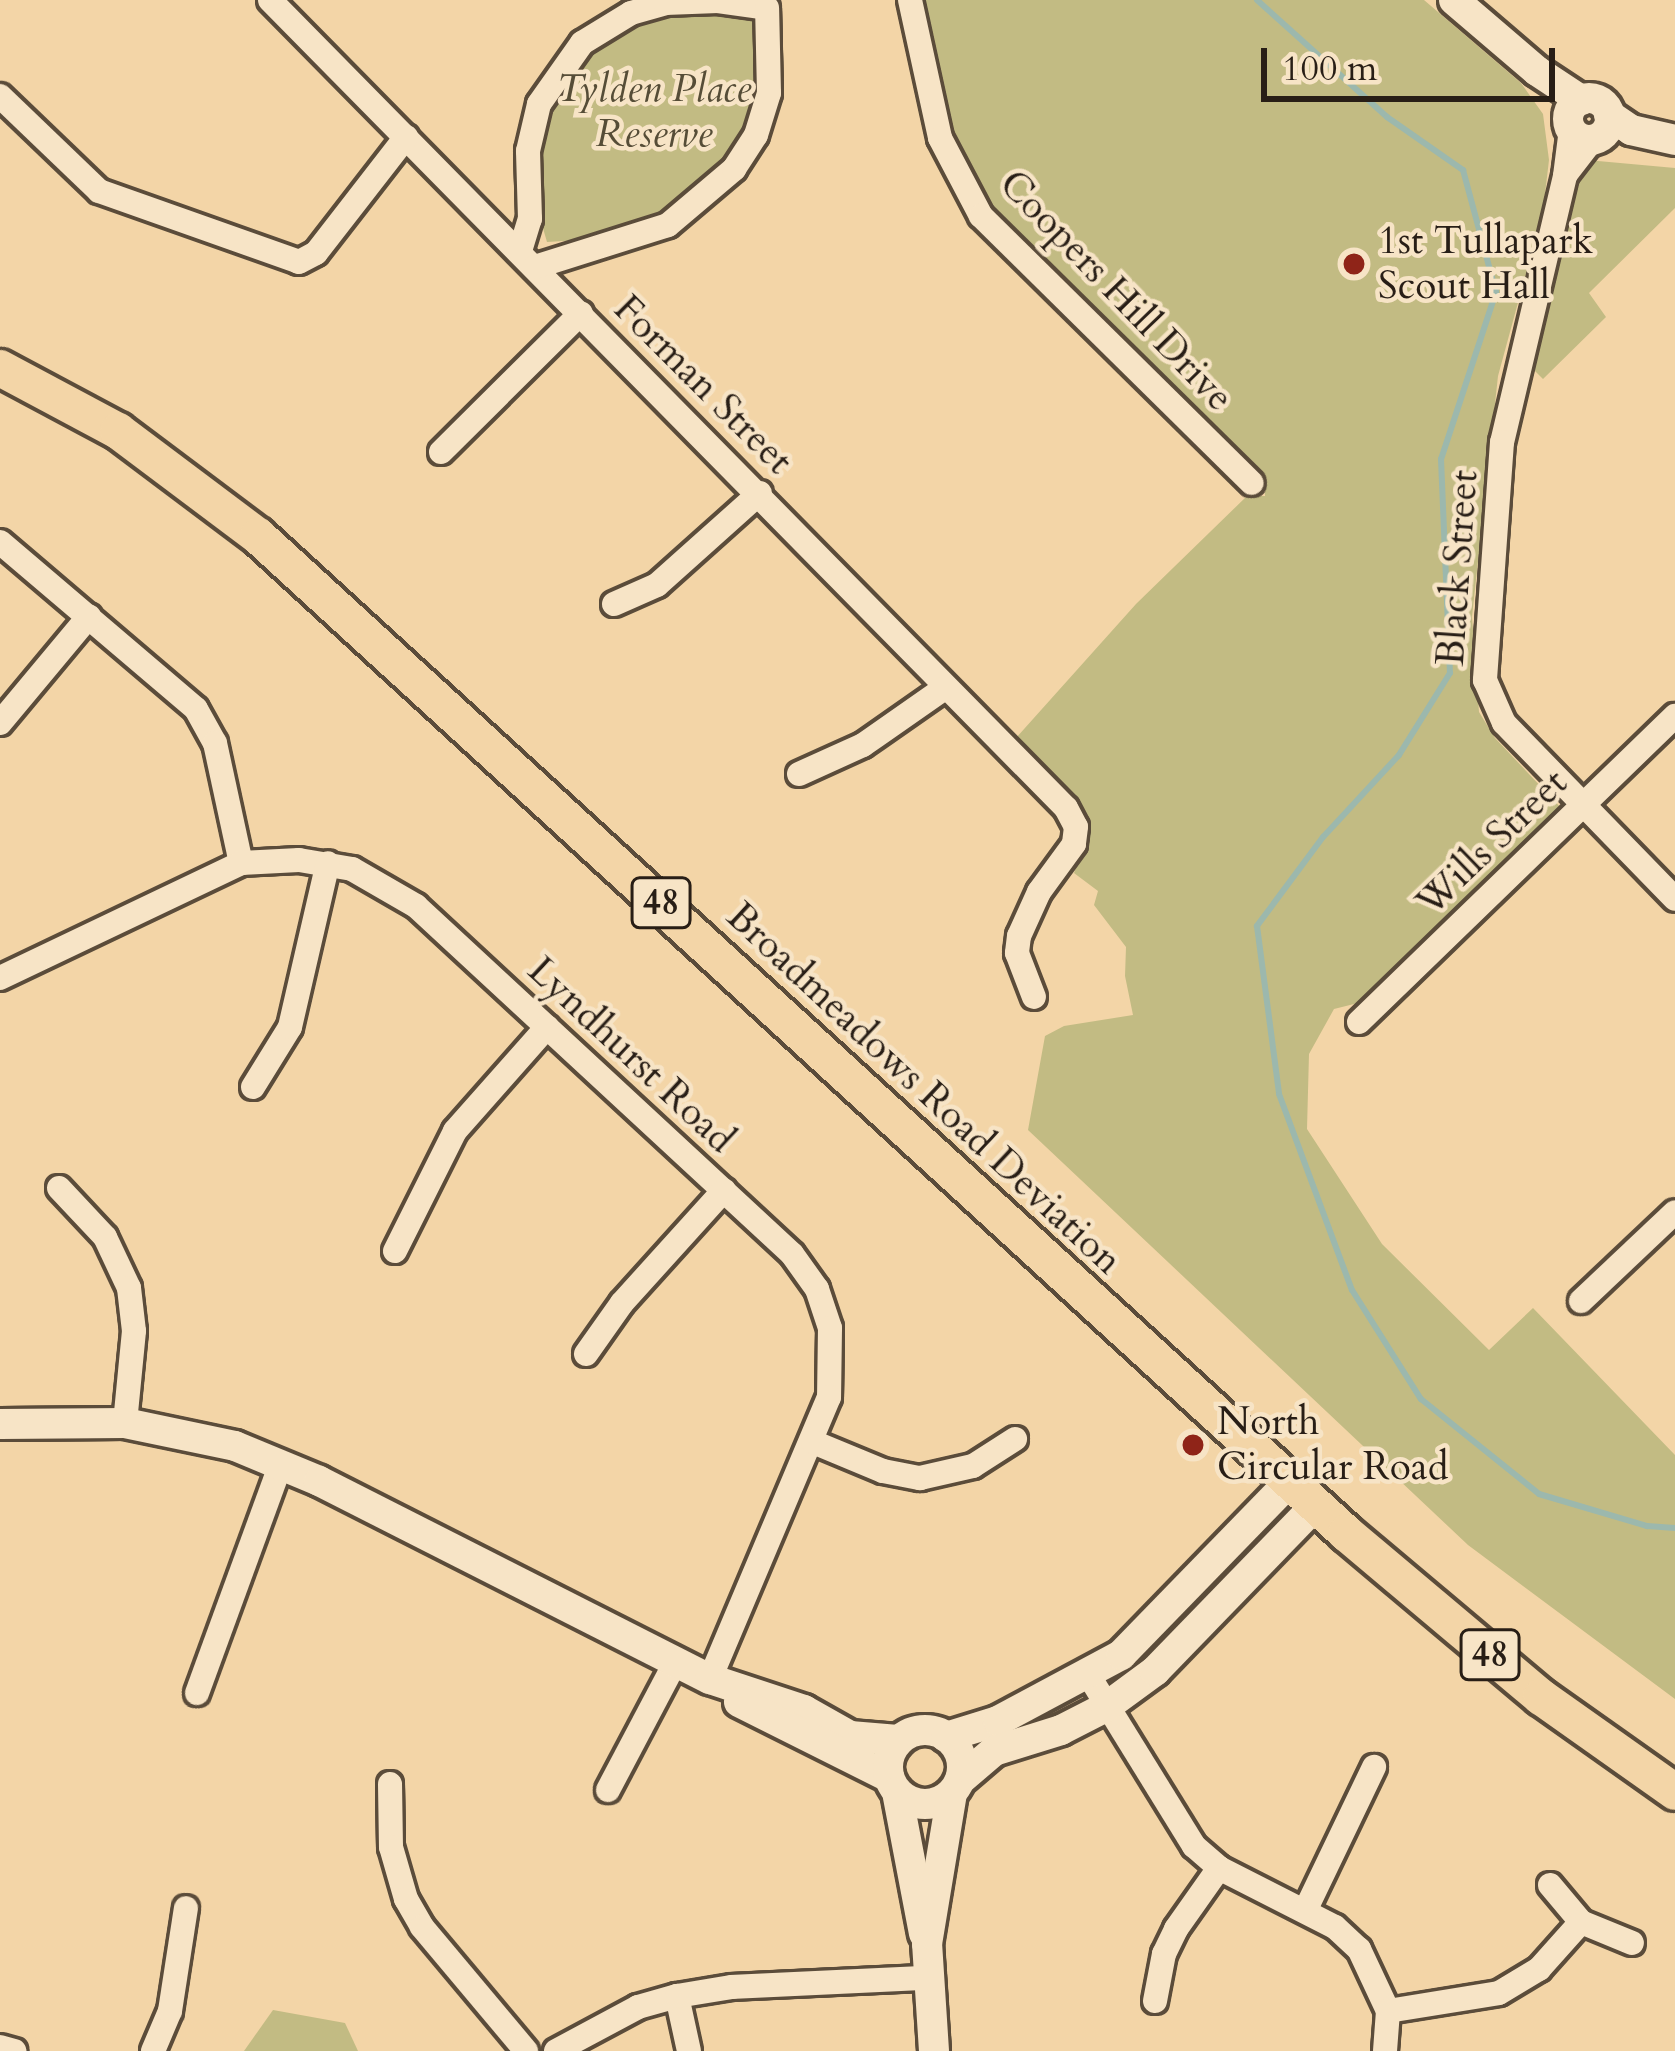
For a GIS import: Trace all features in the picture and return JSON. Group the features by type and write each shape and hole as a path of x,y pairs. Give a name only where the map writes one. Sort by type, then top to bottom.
{"main road":[{"name":"Broadmeadows Road Deviation","path":"0,368 118,430 258,536 1303,1493 1541,1696 1675,1792"}],"street":[{"name":"Forman Street","path":"270,0 1066,808 1076,826 1071,851 1039,892 1018,935 1017,953 1034,998"},
{"name":"Coopers Hill Drive","path":"910,0 940,138 981,216 1252,483"},
{"path":"1454,0 1537,71 1586,124 1665,139"},
{"path":"665,4 771,4 769,93 756,136 734,169 668,225 527,259 528,151 539,104 582,43 631,13 665,4"},
{"path":"0,95 99,191 299,262 316,254 406,137"},
{"name":"Black Street","path":"1586,124 1565,176 1502,442 1498,560 1483,666 1488,694 1504,723 1675,898"},
{"path":"441,452 581,313"},
{"path":"614,604 657,585 760,493"},
{"path":"0,542 181,693 208,726 242,863"},
{"path":"0,723 89,616"},
{"path":"799,775 863,745 946,687"},
{"name":"Wills Street","path":"1358,1022 1675,716"},
{"name":"Lyndhurst Road","path":"0,978 242,863 328,863 395,889 724,1190 807,1272 825,1312 832,1376 813,1442 710,1679"},
{"path":"253,1087 290,1027 328,863"},
{"path":"395,1251 455,1131 548,1027"},
{"path":"59,1188 105,1238 129,1288 134,1331 125,1423"},
{"path":"586,1354 622,1303 724,1190"},
{"path":"1581,1301 1675,1212"},
{"path":"0,1424 125,1423 196,1436 281,1463 710,1679 804,1710 850,1736 898,1740 925,1730 946,1737 961,1756 927,1945 934,2051"},
{"path":"813,1442 883,1472 920,1478 973,1466 1016,1439"},
{"path":"196,1693 281,1463"},
{"path":"946,1737 998,1720 1089,1676 1121,1655 1186,1588 1303,1493"},
{"path":"710,1679 777,1724 893,1785 918,1804 956,1786 994,1751 1060,1730 1106,1707 1156,1671 1215,1612 1303,1493"},
{"path":"1186,1588 1215,1612"},
{"path":"608,1790 675,1663"},
{"path":"1089,1676 1161,1800 1194,1846 1219,1868 1306,1911 1359,1949 1388,2011 1385,2051"},
{"path":"898,1740 889,1758 927,1945"},
{"path":"1306,1911 1374,1767"},
{"path":"390,1784 391,1847 406,1899 422,1927 526,2051"},
{"path":"903,1842 944,1843"},
{"path":"1155,2001 1164,1954 1176,1929 1219,1868"},
{"path":"1550,1885 1581,1922 1632,1943"},
{"path":"153,2051 170,2011 186,1908"},
{"path":"1388,2011 1499,1993 1539,1969 1581,1922"},
{"path":"556,2051 638,2007 677,1996 732,1988 926,1978"},
{"path":"677,1996 689,2051"},
{"path":"0,2047 14,2051"}],"green space":[{"path":"922,0 1424,0 1521,83 1543,114 1549,160 1543,211 1498,376 1472,617 1479,712 1495,738 1562,809 1362,1002 1334,1009 1309,1054 1307,1129 1382,1244 1489,1350 1533,1308 1675,1455 1675,1699 1468,1545 1028,1130 1045,1036 1064,1026 1133,1015 1125,976 1126,947 1094,905 1098,891 1074,873 1090,832 1085,811 1015,739 1136,604 1247,496 1265,496 1264,478 984,201 939,104 934,37"},
{"name":"Tylden Place Reserve","path":"698,6 758,18 761,84 745,143 686,205 612,238 547,242 538,211 541,126 576,60 631,21"},
{"path":"1587,160 1675,168 1675,208 1589,293 1606,317 1543,379 1529,365 1578,174"},
{"path":"273,2010 345,2023 358,2051 244,2051"}],"waterway":[{"path":"1257,0 1387,117 1463,170 1496,292 1441,459 1450,673 1399,755 1323,837 1257,926 1279,1094 1352,1290 1421,1399 1539,1494 1647,1526 1675,1528"}],"place":[{"name":"1st Tullapark Scout Hall","path":"1354,264"},
{"name":"North Circular Road","path":"1193,1445"}]}
